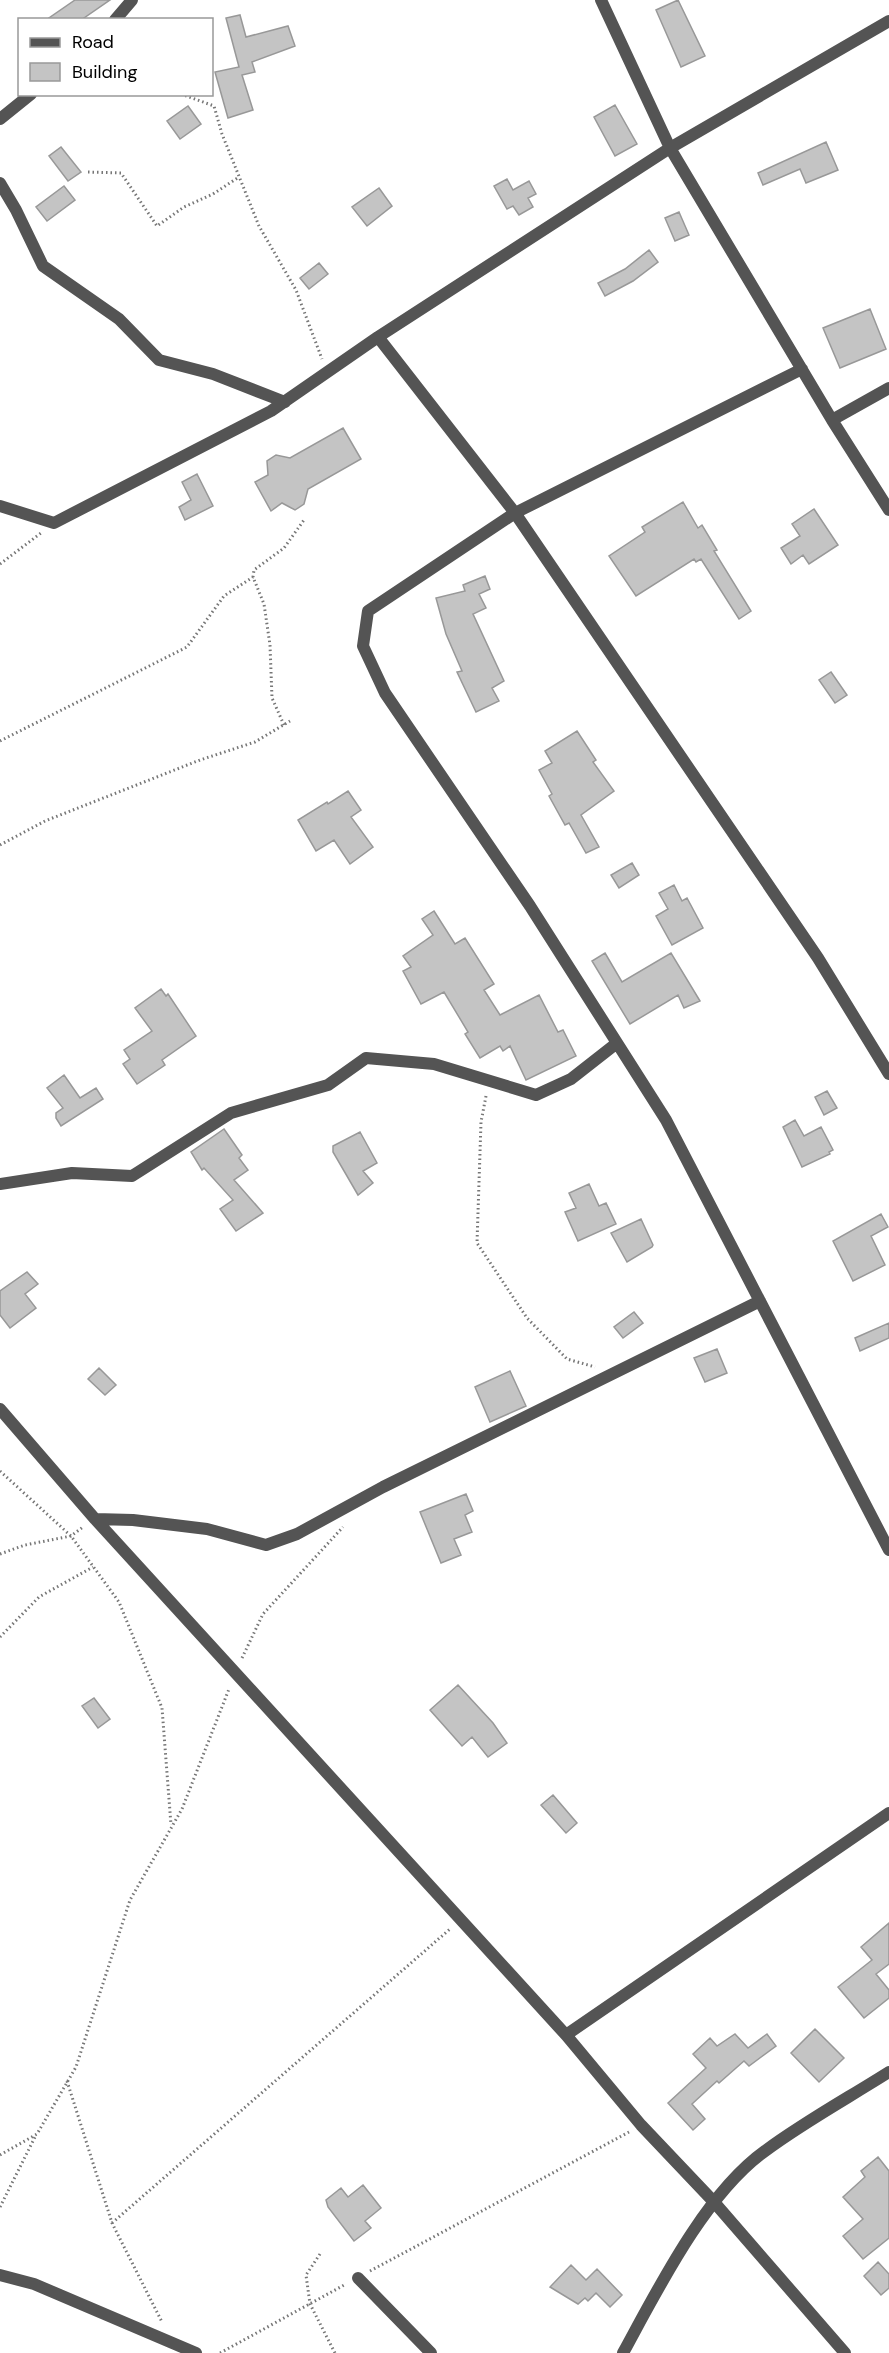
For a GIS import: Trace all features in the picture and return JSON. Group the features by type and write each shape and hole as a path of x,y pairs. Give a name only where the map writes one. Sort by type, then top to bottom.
{"street":[{"path":"118,18 132,0"},
{"path":"601,0 670,147 832,420 889,510"},
{"path":"0,506 54,523 261,417 378,337 670,147 889,21"},
{"path":"0,119 29,96"},
{"path":"0,183 44,266 119,319 159,360 213,374 285,402"},
{"path":"378,337 515,513 818,958 889,1074"},
{"path":"802,369 515,513 368,611 363,646 385,693 530,906 666,1120 889,1550"},
{"path":"832,420 889,388"},
{"path":"0,1184 72,1173 132,1176 231,1113 328,1085 366,1058 434,1064 536,1095 571,1079 617,1043"},
{"path":"95,1519 133,1520 207,1529 266,1545 297,1534 383,1487 760,1301"},
{"path":"0,1409 95,1519 566,2035 641,2125 714,2202 845,2353"},
{"path":"566,2035 889,1813"},
{"path":"623,2353 670,2267 714,2202 763,2151 889,2072"},
{"path":"0,2275 34,2284 196,2353"},
{"path":"358,2278 431,2353"}],"path":[{"path":"186,96 214,106 239,177 260,226 296,290 327,372"},
{"path":"88,172 121,173 157,226 184,207 213,194 239,177"},
{"path":"284,725 272,698 270,645 264,604 253,577 254,570 284,548 304,520"},
{"path":"0,564 54,523"},
{"path":"0,741 187,647 224,596 253,577"},
{"path":"0,845 45,821 200,760 255,742 290,721"},
{"path":"490,1081 481,1122 477,1243 527,1318 567,1359 614,1372"},
{"path":"0,1471 71,1536 119,1602 162,1708 171,1827"},
{"path":"0,1554 25,1545 71,1536 95,1519"},
{"path":"0,2207 37,2134 76,2067 130,1900 182,1809 236,1673 263,1614 344,1527"},
{"path":"0,1638 39,1597 94,1567"},
{"path":"112,2223 461,1920"},
{"path":"67,2081 112,2223 173,2344"},
{"path":"220,2353 641,2125"},
{"path":"0,2155 37,2134"},
{"path":"320,2254 306,2275 310,2304 335,2353"}],"building":[{"path":"75,0 110,0 84,18 49,18"},
{"path":"678,0 705,56 681,67 656,10"},
{"path":"240,15 246,37 288,26 295,46 252,62 255,72 242,75 253,110 228,118 215,72 239,67 226,18"},
{"path":"615,105 637,144 615,156 594,117"},
{"path":"188,106 201,124 180,139 167,121"},
{"path":"826,142 838,170 806,183 800,169 763,185 758,173"},
{"path":"61,147 81,172 68,181 49,156"},
{"path":"507,179 513,190 529,181 536,194 528,198 533,207 519,215 513,206 507,209 494,186"},
{"path":"64,186 75,200 47,221 36,207"},
{"path":"379,188 392,206 367,226 352,207"},
{"path":"679,212 689,235 675,241 665,218"},
{"path":"649,250 658,262 633,281 605,296 598,283 625,269"},
{"path":"319,263 328,274 309,289 300,278"},
{"path":"870,309 886,349 840,368 823,328"},
{"path":"343,428 361,459 308,489 304,504 295,510 282,503 271,511 255,482 268,475 267,461 276,455 290,458"},
{"path":"197,474 213,506 185,520 179,507 191,500 182,482"},
{"path":"683,502 698,528 702,525 717,550 714,551 751,611 739,619 701,559 696,562 694,559 636,596 609,556 645,532 642,527"},
{"path":"814,509 838,545 809,564 803,555 791,564 781,548 800,536 792,524"},
{"path":"485,576 490,589 479,594 486,608 473,614 504,681 492,688 499,701 476,712 457,672 462,671 446,634 436,598 465,591 463,585"},
{"path":"831,672 847,695 835,703 819,680"},
{"path":"577,731 596,760 593,762 614,791 581,815 599,847 586,853 569,823 565,825 549,796 552,794 539,770 552,763 545,751"},
{"path":"348,791 361,810 351,817 373,847 350,864 334,840 316,851 298,820"},
{"path":"632,863 639,875 619,888 611,875"},
{"path":"674,885 682,901 687,898 703,928 672,945 656,916 668,909 659,893"},
{"path":"434,911 455,944 465,938 494,984 484,990 500,1015 539,995 558,1032 563,1030 576,1056 526,1080 510,1046 503,1051 500,1046 480,1058 465,1034 468,1032 444,992 421,1004 403,971 411,967 403,956 433,935 422,919"},
{"path":"605,953 622,982 671,953 700,1001 684,1008 678,995 630,1024 592,961"},
{"path":"161,989 166,996 168,994 196,1036 162,1060 165,1065 137,1084 123,1064 130,1059 124,1050 152,1031 135,1008"},
{"path":"64,1075 80,1098 96,1088 103,1099 61,1126 56,1113 63,1108 47,1088"},
{"path":"827,1091 837,1108 824,1115 815,1097"},
{"path":"795,1120 804,1136 821,1127 833,1150 829,1152 830,1154 802,1167 783,1127"},
{"path":"224,1129 242,1155 239,1158 248,1170 234,1180 263,1213 236,1231 220,1209 233,1200 204,1168 202,1170 191,1152"},
{"path":"360,1132 377,1163 363,1171 373,1183 358,1195 333,1152 333,1146"},
{"path":"589,1184 599,1206 606,1203 616,1224 578,1241 565,1212 576,1208 569,1193"},
{"path":"881,1214 888,1227 871,1236 885,1265 853,1281 833,1241"},
{"path":"641,1219 653,1245 627,1262 611,1233"},
{"path":"27,1272 38,1284 25,1294 36,1308 10,1328 0,1315 0,1291"},
{"path":"634,1312 643,1323 623,1338 614,1327"},
{"path":"889,1323 889,1338 860,1351 855,1338"},
{"path":"717,1349 727,1373 705,1382 694,1358"},
{"path":"99,1368 116,1385 105,1395 88,1379"},
{"path":"510,1371 526,1406 490,1422 475,1387"},
{"path":"466,1494 473,1511 465,1515 472,1532 454,1539 461,1555 441,1563 420,1512"},
{"path":"458,1685 493,1723 507,1743 488,1757 472,1737 462,1746 430,1710"},
{"path":"94,1698 110,1719 98,1728 82,1706"},
{"path":"553,1795 577,1823 566,1833 541,1805"},
{"path":"889,1923 889,1964 876,1974 889,1990 889,1998 864,2018 838,1987 872,1960 861,1947"},
{"path":"815,2029 844,2058 819,2082 791,2053"},
{"path":"735,2034 748,2048 767,2034 776,2046 749,2066 744,2061 692,2104 705,2119 693,2130 668,2103 706,2068 693,2054 710,2038 717,2046"},
{"path":"878,2157 889,2171 889,2238 863,2259 843,2236 863,2219 843,2197 865,2177 861,2171"},
{"path":"363,2185 381,2208 365,2221 371,2228 354,2241 328,2207 326,2200 341,2188 348,2197"},
{"path":"878,2262 889,2274 889,2288 881,2295 864,2276"},
{"path":"571,2265 586,2280 597,2269 622,2295 610,2307 596,2293 588,2301 585,2298 578,2304 550,2287"}]}
